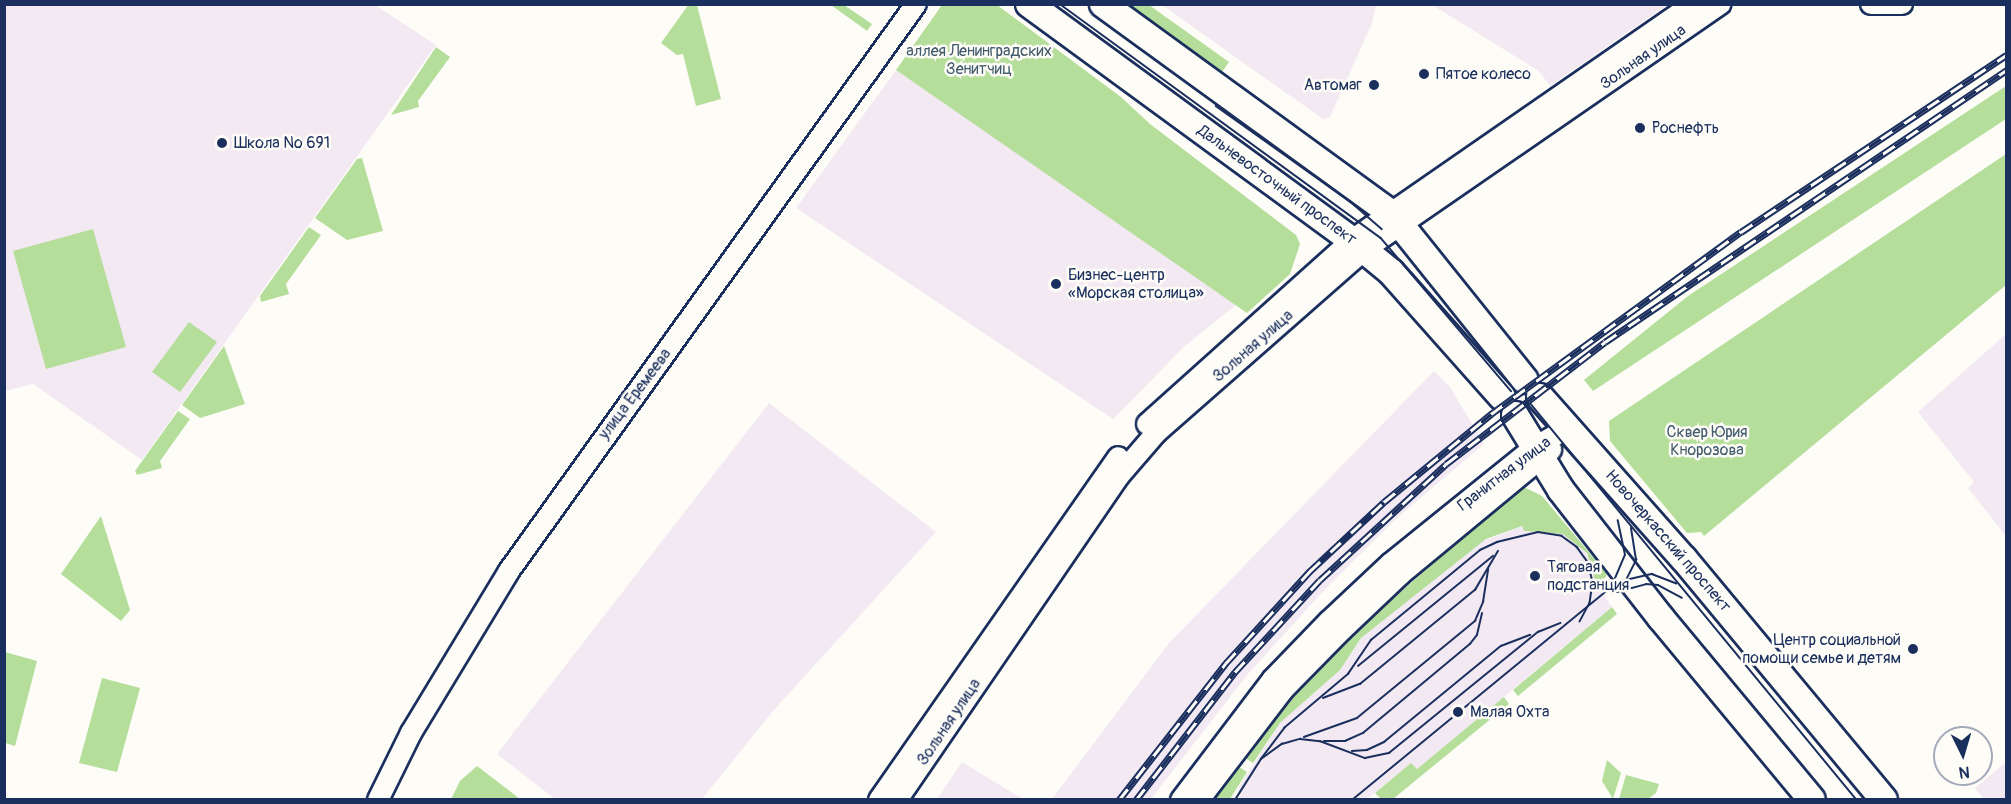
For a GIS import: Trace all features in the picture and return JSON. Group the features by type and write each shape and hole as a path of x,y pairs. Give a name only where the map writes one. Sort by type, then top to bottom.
{"main road":[{"name":"Дальневосточный проспект","path":"1029,4 1358,245 1391,272 1505,402 1538,454"},
{"path":"1103,4 1396,218"},
{"name":"Новочеркасский проспект","path":"1396,218 1529,384 1678,552 1884,800"},
{"path":"1538,454 1661,618 1812,800"}],"street":[{"name":"улица Еремеева","path":"378,800 411,733 509,571 916,4"},
{"name":"Зольная улица","path":"879,800 1107,470 1173,398 1358,245 1693,4"},
{"name":"Зольная улица","path":"1396,218 1720,4"},
{"path":"1871,4 1902,4"},
{"name":"Зольная улица","path":"897,800 1119,476 1183,407 1358,245"},
{"name":"Гранитная улица","path":"1199,800 1283,690 1342,630 1401,574 1568,428"},
{"name":"Гранитная улица","path":"1182,800 1272,680 1329,621 1391,563 1538,454"}],"shaded area":[{"name":"Школа № 691","path":"4,5 375,5 436,45 142,460 33,384 5,391"},
{"path":"1162,5 1376,5 1372,23 1330,117 1323,119"},
{"path":"1432,5 1667,5 1550,86 1539,71"},
{"path":"896,70 1237,304 1185,346 1113,419 796,208"},
{"path":"2006,334 2006,536 1968,488 1974,482 1918,412"},
{"path":"1434,371 1450,387 1484,444 1398,517 1327,587 1247,675 1151,799 1052,799 1169,643"},
{"path":"769,403 936,532 773,711 702,799 555,799 497,754"},
{"path":"1522,526 1524,531 1563,534 1580,545 1591,561 1596,584 1612,607 1417,769 1411,763 1367,799 1240,799 1238,788 1280,723 1340,670 1361,638 1476,544"},
{"path":"962,762 1023,799 937,799"},
{"path":"2006,762 2006,799 1984,799 1975,788 1993,786 1993,773"}],"green space":[{"path":"689,4 697,5 721,99 696,106 683,54 677,55 661,43"},
{"path":"831,5 844,5 872,24 867,31"},
{"name":"аллея Ленинградских Зенитчиц","path":"942,5 997,5 1121,97 1150,124 1296,235 1300,244 1290,274 1247,313 896,70"},
{"path":"1128,5 1149,5 1229,62 1222,72"},
{"path":"436,47 450,57 418,101 419,107 391,115"},
{"path":"2006,86 2006,119 1593,391 1584,380 1688,296"},
{"name":"Сквер Юрия Кнорозова","path":"2006,154 2006,285 1704,536 1701,532 1687,533 1610,441 1609,421"},
{"path":"362,158 383,231 347,240 315,218 357,159"},
{"path":"309,227 321,235 286,284 289,294 261,302 260,296"},
{"path":"93,229 126,347 46,369 13,251"},
{"path":"189,322 217,342 180,392 152,372"},
{"path":"224,346 245,404 200,418 182,405"},
{"path":"178,411 190,419 160,461 162,468 137,475 135,471"},
{"path":"1522,486 1542,496 1607,574 1605,578 1596,584 1587,553 1563,534 1524,531 1522,526 1486,539 1361,638 1340,670 1280,723 1253,763 1245,758 1291,698 1341,644"},
{"path":"101,516 130,610 121,621 61,574"},
{"path":"1612,607 1617,614 1518,696 1513,690"},
{"path":"5,652 37,661 15,746 5,743"},
{"path":"102,678 140,688 117,772 79,763"},
{"path":"1504,697 1509,704 1393,799 1381,799 1375,793 1411,763 1417,769"},
{"path":"1607,760 1621,773 1613,799 1602,781"},
{"path":"477,766 520,799 451,799 460,781"},
{"path":"1239,767 1247,772 1230,799 1212,800"},
{"path":"1626,775 1659,784 1656,793 1648,799 1619,799"}],"tram line":[{"path":"1060,4 1381,238 1511,391"},
{"path":"1216,106 1351,202 1382,229"},
{"path":"1531,404 1857,800"},
{"path":"1613,583 1625,555 1618,521"},
{"path":"1625,582 1636,560 1631,528"},
{"path":"1261,759 1284,728 1348,674 1371,640 1480,550 1497,542 1538,532 1562,536 1577,547 1588,562 1593,582 1590,603 1580,622"},
{"path":"1323,698 1360,684 1475,590 1498,551"},
{"path":"1358,666 1493,556"},
{"path":"1304,737 1357,718 1475,621 1483,602 1488,569"},
{"path":"1352,800 1617,582 1652,574 1676,583"},
{"path":"1617,592 1646,584 1658,585 1682,598"},
{"path":"1324,741 1345,741 1363,733 1470,644 1477,635 1482,614"},
{"path":"1235,800 1261,759 1282,744 1300,739 1320,741 1365,758 1389,753 1538,632 1560,623"},
{"path":"1352,751 1367,750 1384,742 1501,646 1530,635"}],"railway":[{"path":"1119,800 1226,663 1310,571 1384,502 1491,414 1741,232 2006,55"},
{"path":"1136,800 1235,672 1320,580 1446,464 1605,342 2006,70"}],"place":[{"name":"Пятое колесо","path":"1424,74"},
{"name":"Автомаг","path":"1374,85"},
{"name":"Роснефть","path":"1640,128"},
{"name":"Школа № 691","path":"222,143"},
{"name":"Бизнес-центр «Морская столица»","path":"1056,284"},
{"name":"Тяговая подстанция","path":"1535,576"},
{"name":"Центр социальной помощи семье и детям","path":"1913,649"},
{"name":"Малая Охта","path":"1458,712"}]}
